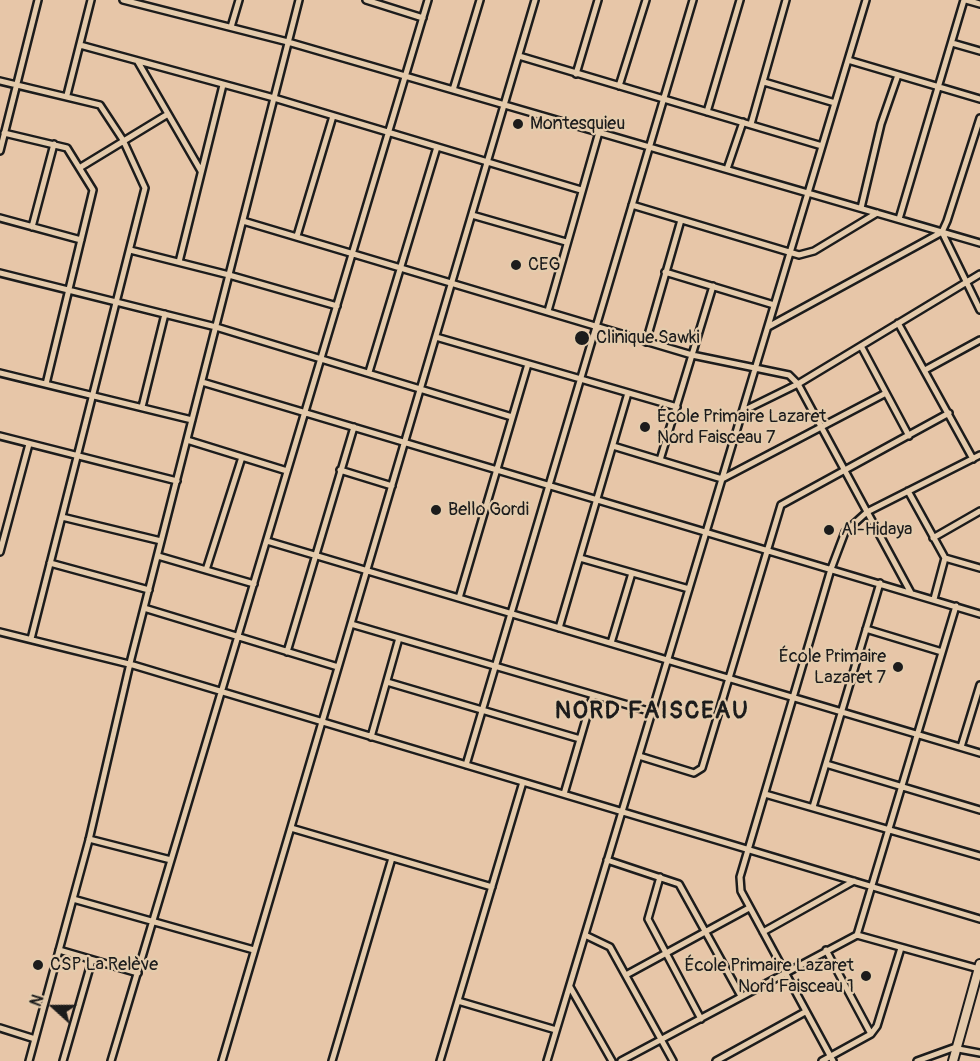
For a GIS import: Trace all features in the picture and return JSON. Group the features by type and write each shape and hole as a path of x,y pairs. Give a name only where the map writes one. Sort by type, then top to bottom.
{"main road":[{"path":"953,1061 979,967"}],"street":[{"path":"0,151 38,0"},
{"path":"67,95 92,0"},
{"path":"123,0 288,42 980,243"},
{"path":"231,27 239,0"},
{"path":"29,1061 89,839 144,608 299,0"},
{"path":"367,0 423,18"},
{"path":"111,1061 428,0"},
{"path":"453,90 480,0"},
{"path":"576,74 598,0"},
{"path":"619,86 646,0"},
{"path":"466,765 693,0"},
{"path":"707,112 740,0"},
{"path":"751,124 786,0"},
{"path":"547,1061 866,0"},
{"path":"899,219 965,0 980,4"},
{"path":"222,1061 505,105 533,1"},
{"path":"952,43 980,51"},
{"path":"80,45 274,98 581,190"},
{"path":"519,56 822,146"},
{"path":"848,60 980,99"},
{"path":"138,62 201,171"},
{"path":"861,208 881,124 898,75"},
{"path":"0,81 67,95 96,103 104,108 123,140 145,188 31,639"},
{"path":"764,82 835,103"},
{"path":"179,262 223,85"},
{"path":"81,167 168,114"},
{"path":"297,236 333,116"},
{"path":"768,327 942,232 980,118"},
{"path":"728,169 743,122"},
{"path":"548,311 599,132"},
{"path":"4,133 68,148 93,190 46,384"},
{"path":"32,227 54,144"},
{"path":"369,372 437,147"},
{"path":"632,205 790,253 807,254 877,213"},
{"path":"472,215 566,242"},
{"path":"0,218 81,240"},
{"path":"646,342 681,220"},
{"path":"243,221 400,266 692,356 789,375 798,384 912,593"},
{"path":"942,232 980,310"},
{"path":"129,250 229,275 337,306"},
{"path":"665,272 774,305"},
{"path":"0,273 216,327 513,417"},
{"path":"742,412 798,384 980,274"},
{"path":"660,460 713,286"},
{"path":"142,407 165,314"},
{"path":"898,323 973,459"},
{"path":"436,337 677,407"},
{"path":"925,370 980,340"},
{"path":"861,346 909,436"},
{"path":"459,598 528,364"},
{"path":"0,373 192,420"},
{"path":"202,382 980,614"},
{"path":"559,628 628,393"},
{"path":"613,447 722,479 886,393"},
{"path":"639,756 694,773 702,768 781,505 949,413"},
{"path":"287,652 354,427"},
{"path":"0,436 177,481"},
{"path":"187,440 287,471"},
{"path":"0,552 29,444"},
{"path":"832,1059 749,908 739,884 831,569 845,532 867,512 980,455"},
{"path":"206,570 242,457"},
{"path":"340,470 392,486"},
{"path":"908,491 945,558 980,568"},
{"path":"933,538 980,511"},
{"path":"62,516 161,541"},
{"path":"267,541 980,753"},
{"path":"158,556 254,584"},
{"path":"580,558 689,590"},
{"path":"934,599 945,558"},
{"path":"51,563 149,590"},
{"path":"611,644 632,573"},
{"path":"813,807 880,583"},
{"path":"857,935 956,606"},
{"path":"144,608 338,667"},
{"path":"351,624 652,712"},
{"path":"866,629 942,652"},
{"path":"0,632 130,664 980,919"},
{"path":"371,736 399,638"},
{"path":"387,682 580,739"},
{"path":"961,747 980,685"},
{"path":"564,794 592,695"},
{"path":"826,764 980,810"},
{"path":"440,1061 523,782"},
{"path":"765,794 980,856"},
{"path":"291,828 492,887"},
{"path":"89,839 171,860"},
{"path":"332,1061 392,858"},
{"path":"607,860 680,884 741,996"},
{"path":"660,876 648,919 701,1019"},
{"path":"763,932 854,881"},
{"path":"73,899 254,950"},
{"path":"626,975 749,908"},
{"path":"585,935 610,947 673,1061"},
{"path":"621,1061 857,935 979,967"},
{"path":"822,1061 832,1059 871,1034 881,1016 901,948"},
{"path":"59,950 138,973"},
{"path":"826,950 871,1034"},
{"path":"63,1061 92,960"},
{"path":"570,986 612,1061"},
{"path":"458,1001 556,1030"},
{"path":"716,1061 806,1012"},
{"path":"0,1028 35,1040"},
{"path":"917,1061 932,1054 956,1048 980,1053"}],"place":[{"name":"Montesquieu","path":"518,124"},
{"name":"CEG","path":"516,265"},
{"name":"Clinique Sawki","path":"582,338"},
{"name":"École Primaire Lazaret Nord Faisceau 7","path":"645,427"},
{"name":"Bello Gordi","path":"436,510"},
{"name":"Al-Hidaya","path":"829,530"},
{"name":"École Primaire Lazaret 7","path":"898,667"},
{"name":"CSP La Relève","path":"38,965"},
{"name":"École Primaire Lazaret Nord Faisceau 1","path":"866,976"}],"district":[{"name":"NORD FAISCEAU","path":"652,712"}]}
